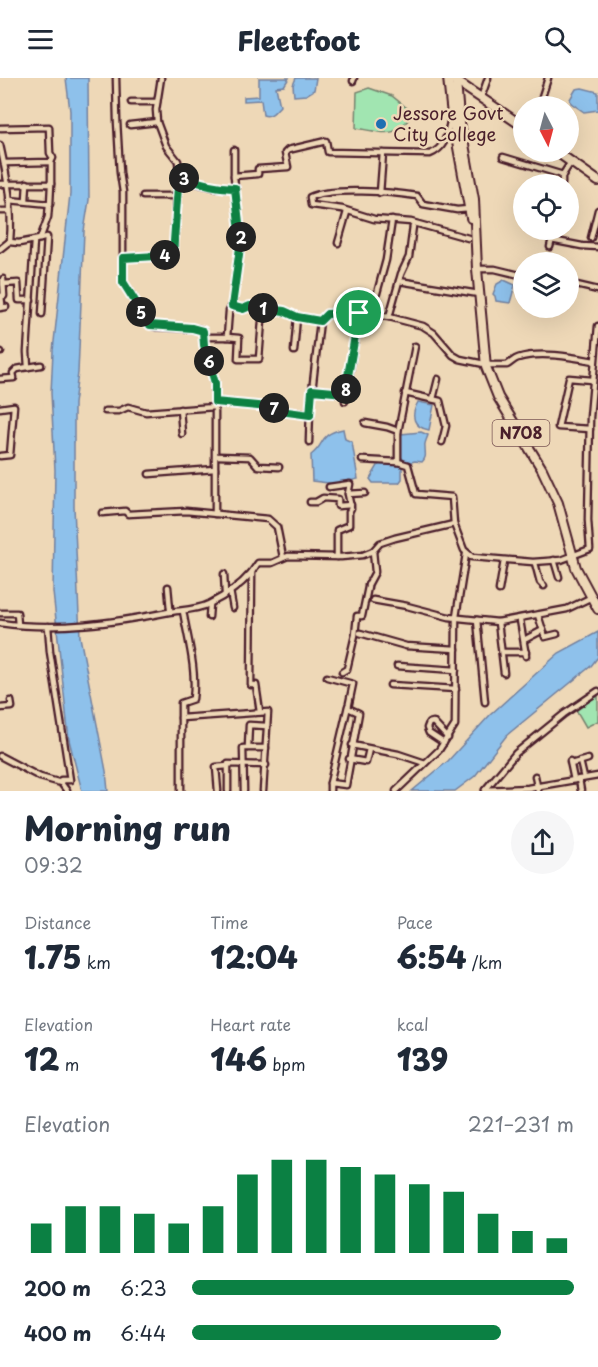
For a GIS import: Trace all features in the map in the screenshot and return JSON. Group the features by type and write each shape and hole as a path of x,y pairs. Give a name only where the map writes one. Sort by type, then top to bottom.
{"highway":[{"path":"441,78 471,91 513,120"},
{"name":"N708","path":"452,82 452,115 476,249"},
{"name":"N708","path":"452,82 474,199 485,364 498,397 547,479 558,503 581,579 598,609"},
{"path":"571,162 598,181"}],"street":[{"path":"116,78 120,173 123,192 123,282 150,325 203,331 204,345 215,383 215,514"},
{"path":"123,258 173,255 179,172 178,161 166,146 157,122 161,78"},
{"path":"481,98 489,78"},
{"path":"542,96 548,78"},
{"path":"130,102 158,102"},
{"path":"234,176 258,174 258,169 288,167 285,153 288,150 326,141 328,152 424,155 436,152 445,143 452,115"},
{"path":"130,125 157,122"},
{"path":"0,128 49,127 50,153 53,158 50,204 40,239"},
{"path":"0,145 9,200 9,242"},
{"path":"227,337 241,240 234,176 234,150"},
{"path":"380,193 383,153"},
{"path":"503,157 560,174"},
{"path":"3,166 51,162"},
{"path":"564,174 571,162"},
{"path":"179,172 182,177 191,181 235,188"},
{"path":"26,200 27,183"},
{"path":"0,184 51,184"},
{"path":"468,238 411,222 366,217 342,209 311,205 311,195 380,193 417,196 423,204 457,210 469,209"},
{"path":"142,196 177,196"},
{"path":"9,200 49,204"},
{"path":"591,238 598,210"},
{"path":"0,211 9,211"},
{"path":"338,243 347,212"},
{"path":"371,315 386,260 392,220"},
{"path":"389,317 409,256 413,226"},
{"path":"0,249 9,242 19,243 47,237 42,314"},
{"path":"550,248 551,240 598,247"},
{"path":"28,367 34,241"},
{"path":"477,269 495,269 513,273"},
{"path":"6,307 0,306 1,296 4,296 3,281 18,283 19,300 31,300"},
{"path":"399,281 479,294"},
{"path":"579,286 598,290"},
{"path":"232,306 243,309 250,306 284,311 297,317 320,321"},
{"path":"204,337 239,338 238,359 259,359 263,308"},
{"path":"345,401 359,313"},
{"path":"309,442 320,321 327,314 359,313 389,317 429,329 453,355 460,359 485,364 507,365 516,358 560,355 594,361"},
{"path":"294,351 297,317"},
{"path":"466,554 487,560 555,560 591,549 588,520 590,417 598,326"},
{"path":"398,462 398,432 415,346"},
{"path":"0,379 14,378 13,373 17,369 40,365"},
{"path":"590,429 558,427 569,378 594,376"},
{"path":"433,399 438,379"},
{"path":"312,390 345,393"},
{"path":"405,393 440,401 446,426 442,442"},
{"path":"105,411 119,411 128,407 146,412 215,405 279,408 280,411 310,415"},
{"path":"0,408 14,406 10,455 0,456"},
{"path":"180,409 182,434"},
{"path":"590,417 598,416"},
{"path":"365,423 387,427 398,432"},
{"path":"217,456 250,457 258,466 279,467"},
{"path":"362,460 398,462 409,465 416,494 452,497 454,524 466,554 456,617 455,725 446,741 396,791"},
{"path":"149,474 215,470"},
{"path":"589,472 598,474"},
{"path":"329,487 350,484 349,525 337,530 337,557"},
{"path":"348,494 365,493"},
{"path":"310,502 323,498 338,499 338,506 351,505"},
{"path":"102,513 186,511 270,520 277,527 283,557"},
{"path":"0,623 84,626 183,611 210,604 228,593 252,572 258,563 272,563 283,557 363,555 373,551 380,543 394,538 454,524"},
{"path":"591,545 598,544"},
{"path":"342,672 347,669 357,616 362,616 368,586 375,572 373,551"},
{"path":"555,560 559,577"},
{"path":"500,590 504,561"},
{"path":"536,563 540,582 544,586"},
{"path":"252,572 251,685 256,686 260,712"},
{"path":"224,574 233,608"},
{"path":"168,587 170,609"},
{"path":"373,600 449,617 498,622 520,620 567,609 592,597"},
{"path":"209,617 210,604"},
{"path":"181,791 180,703 193,699 194,689 193,665 183,611"},
{"path":"0,613 17,613 18,625"},
{"path":"538,615 545,637 557,634"},
{"path":"477,620 485,702"},
{"path":"502,652 526,654 520,620"},
{"path":"498,622 504,673"},
{"path":"51,626 50,652 70,780 61,780"},
{"path":"524,640 543,630"},
{"path":"360,633 406,646 456,649"},
{"path":"397,666 456,670"},
{"path":"327,677 353,684 330,791"},
{"path":"390,684 456,689"},
{"path":"484,790 516,753 564,714 598,691"},
{"path":"0,708 12,707 11,701"},
{"path":"330,783 346,785 359,713 348,706"},
{"path":"181,718 268,712 263,791"},
{"path":"248,747 249,725 267,726"},
{"path":"352,745 398,753 425,763"},
{"path":"244,791 243,748 266,748"},
{"path":"349,759 366,762 369,749"},
{"path":"0,756 40,777 60,783 67,791"},
{"path":"579,779 570,762 588,759"},
{"path":"580,761 581,791"},
{"path":"218,791 216,767 228,766 228,764 266,765"},
{"path":"228,766 228,791"},
{"path":"535,776 537,789"},
{"path":"484,790 537,789 598,776"}],"green space":[{"path":"369,88 392,96 413,113 401,128 382,132 356,128 357,92"},
{"path":"598,696 598,721 586,727 575,708"}],"water":[{"path":"66,78 88,78 89,200 84,231 78,373 74,404 74,507 80,637 108,791 82,791 69,740 53,592 55,470 51,393 53,351 70,194 70,111"},
{"path":"259,78 289,78 284,86 276,87 280,106 268,116 263,115 261,100 244,101 244,97 259,96"},
{"path":"296,78 316,78 314,90 306,95 294,96 293,85"},
{"path":"582,88 598,92 598,110 584,112 579,109 579,96 572,96 576,89"},
{"path":"504,280 513,284 510,303 496,301 493,294 497,284"},
{"path":"418,402 434,405 429,430 416,424 414,420"},
{"path":"343,429 345,439 352,442 358,479 337,484 312,481 311,455 329,434"},
{"path":"421,432 428,435 425,444 425,459 422,462 407,463 400,456 401,434"},
{"path":"379,464 393,464 402,467 402,479 399,483 373,483 370,479"},
{"path":"598,632 598,657 591,666 507,735 475,776 455,791 412,791 448,761 490,715 559,653"}],"place":[{"name":"Jessore Govt City College","path":"381,124"}],"route":[{"path":"179,172 179,175 191,181 235,188 240,215 241,240 232,306 243,309 250,306 284,311 297,317 320,321 327,314 359,313 345,393 312,390 310,415 280,411 279,408 215,402 215,383 204,345 203,331 150,325 123,282 123,258 173,255 179,172"}]}
